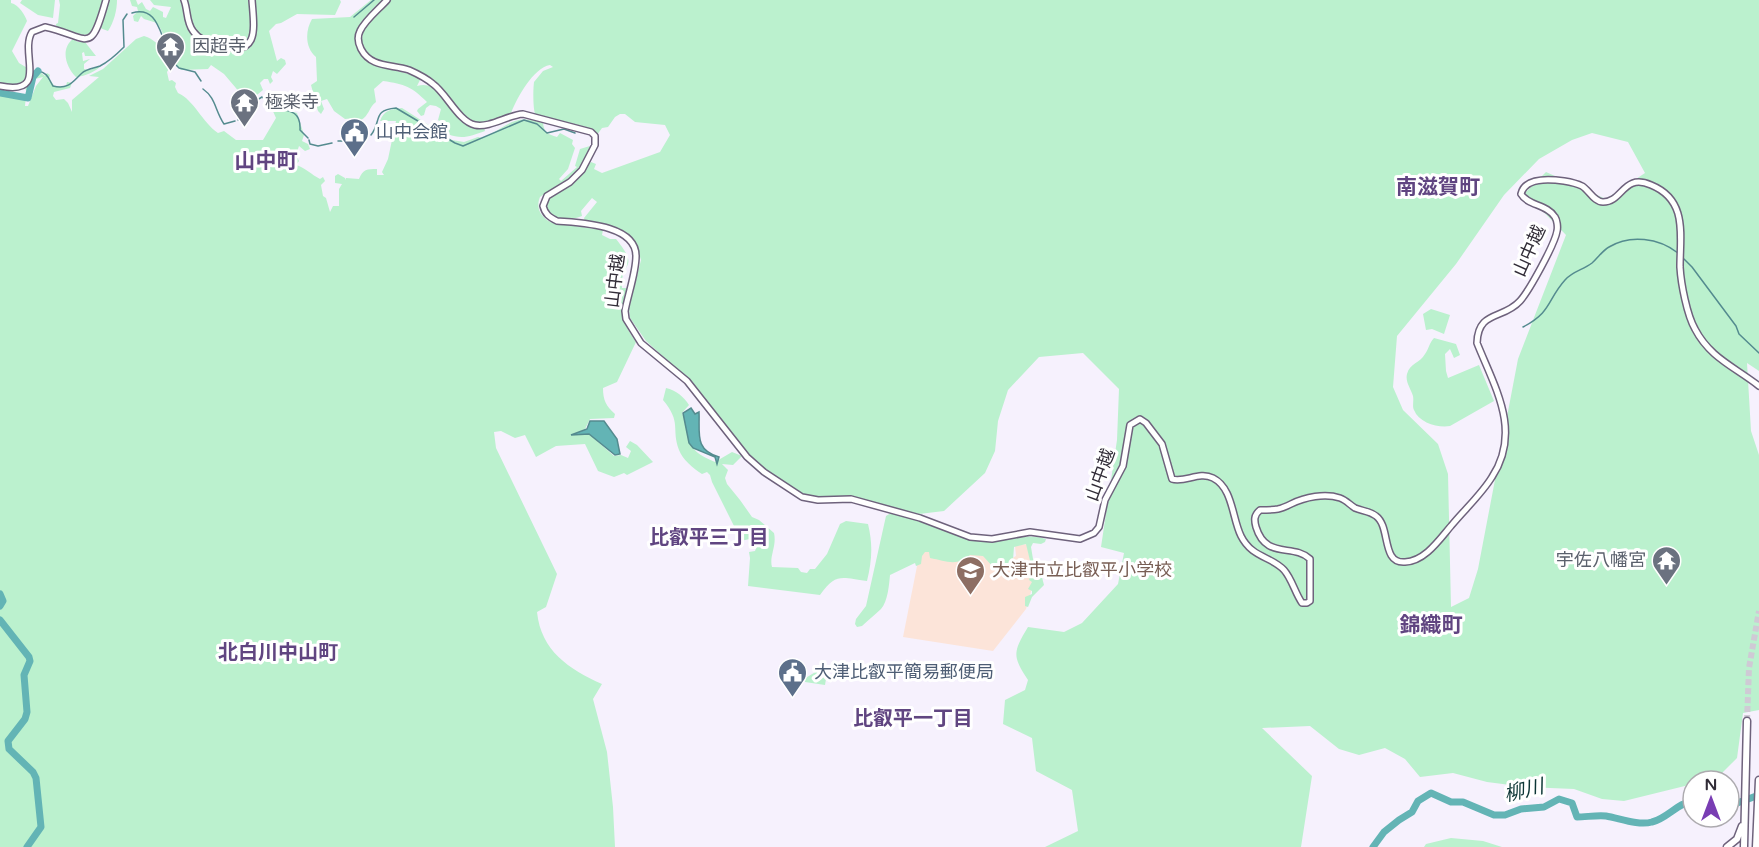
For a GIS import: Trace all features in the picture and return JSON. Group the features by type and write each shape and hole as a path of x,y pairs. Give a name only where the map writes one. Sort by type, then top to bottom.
{"highway":[{"path":"1744,847 1747,721"},
{"path":"1756,847 1759,780"},
{"path":"1758,813 1759,834"},
{"path":"1727,847 1737,839 1745,817"}],"main road":[{"path":"0,86 13,88 21,86 29,76 31,68 27,44 32,32 45,27 76,38 85,39 92,36 98,29 106,0"},
{"path":"184,0 189,23 199,38 235,50 248,45 252,37 252,0"},
{"name":"山中越","path":"387,0 360,30 359,44 370,60 378,64 410,70 424,77 437,87 465,121 474,125 483,125 514,115 532,115 591,132 596,140 595,145 582,170 570,182 547,196 544,201 545,212 557,221 609,228 628,239 636,252 625,311 631,328 641,343 687,381 756,465 792,491 809,499 851,500 920,518 970,537 992,539 1030,532 1080,539 1094,533 1099,526 1106,500 1120,473 1130,425 1140,419 1146,423 1162,444 1172,479 1199,476 1211,477 1220,483 1227,492 1240,534 1246,544 1259,555 1282,568 1302,603 1310,601 1310,559 1305,554 1281,551 1265,543 1259,537 1255,522 1255,517 1260,510 1278,509 1293,502 1314,497 1339,498 1356,508 1375,514 1385,529 1390,554 1396,561 1405,562 1426,552 1492,477 1505,447 1505,417 1477,343 1477,332 1487,319 1512,309 1525,294 1557,231 1555,218 1549,211 1524,200 1521,194 1522,188 1527,184 1539,180 1551,179 1576,184 1584,187 1596,200 1602,202 1610,200 1633,182 1649,184 1669,196 1682,225 1681,277 1692,323 1701,340 1717,358 1759,386"}],"shaded area":[{"name":"大津市立比叡平小学校","path":"1027,544 1034,581 1026,609 993,651 903,637 920,551 985,554 996,567 1016,556 1015,546"}],"green space":[{"path":"0,0 11,0 11,3 19,8 27,21 12,51 19,63 29,69 20,85 0,86"},
{"path":"22,0 55,0 53,18 38,15 20,3"},
{"path":"59,0 104,0 98,22 91,33 79,35 57,30"},
{"path":"109,0 117,0 115,16 108,31 100,28"},
{"path":"130,0 136,0 138,5 142,2 150,11 153,7 163,12 163,17 166,18 171,7 154,5 150,0 181,0 186,23 193,35 233,52 250,44 254,0 340,0 341,2 335,15 297,14 276,24 269,31 277,61 281,58 286,64 277,74 273,71 271,77 273,81 270,84 268,79 260,83 263,90 253,98 250,92 241,94 224,74 211,65 208,69 181,70 173,60 157,23 141,16 138,22 134,21 133,16 138,11 137,7 132,6"},
{"path":"186,0 250,0 252,30 247,43 242,47 233,48 198,34 192,24"},
{"path":"371,0 383,0 357,30 356,44 363,56 377,66 418,77 420,80 417,86 427,85 435,89 465,121 473,126 484,128 485,131 462,137 448,134 445,126 438,120 441,109 430,105 421,116 417,111 427,102 422,97 408,87 383,81 374,89 376,102 361,120 345,119 334,111 327,99 321,101 324,109 321,114 318,111 311,85 317,81 316,57 307,39 312,19 350,17"},
{"path":"389,0 1759,0 1759,371 1747,363 1751,431 1759,455 1759,710 1743,713 1737,758 1726,769 1681,769 1681,787 1624,801 1602,799 1574,789 1526,787 1487,782 1453,773 1420,777 1405,759 1385,748 1359,755 1339,749 1310,726 1262,728 1312,776 1301,847 1045,847 1078,831 1072,790 1036,771 1032,738 1003,724 1005,700 1025,690 1028,680 1019,665 1016,654 1019,642 1028,627 1064,632 1082,623 1118,584 1124,553 1101,547 1117,440 1119,389 1083,353 1039,357 1008,390 998,421 995,451 985,473 944,511 919,514 847,497 821,498 803,495 772,475 750,455 689,380 646,341 630,318 629,308 641,260 635,242 620,231 585,222 584,218 597,202 592,198 581,211 582,216 565,219 548,214 545,203 549,197 574,182 591,162 596,164 594,169 602,173 660,152 670,135 665,125 635,122 625,114 620,114 597,135 586,127 535,114 534,82 543,71 553,67 550,65 544,67 532,78 521,92 511,113 488,121 471,121 465,118 443,89 427,76 380,61 365,53 362,38 372,18","holes":["1592,133 1628,142 1645,173 1606,199 1546,172 1525,193 1566,235 1518,359 1478,569 1469,598 1451,607 1448,474 1438,444 1403,410 1393,387 1397,336 1456,264 1504,195 1539,159 1572,140"]},
{"path":"144,36 158,46 170,67 167,72 169,81 176,83 178,93 189,101 218,133 224,131 236,140 263,140 276,118 272,109 277,107 297,113 304,135 302,141 308,144 310,149 305,151 299,146 296,155 299,161 296,165 320,179 323,177 325,181 321,185 323,196 326,198 330,212 333,206 339,206 339,189 342,184 335,183 335,176 338,174 345,180 346,178 359,179 364,171 374,169 377,169 377,175 384,175 382,172 388,159 396,121 380,121 386,112 391,110 402,108 452,140 464,142 478,137 482,138 517,120 533,120 543,123 545,131 549,134 557,137 560,133 573,140 572,144 575,148 568,169 559,179 561,181 577,167 575,166 580,149 590,146 583,163 577,170 540,197 538,206 543,216 553,223 603,230 602,235 616,239 628,261 622,279 622,288 627,288 622,310 624,322 636,342 617,382 603,388 604,399 615,414 614,418 590,419 585,429 573,435 589,434 614,456 621,455 628,458 631,451 626,447 630,441 653,462 627,475 624,473 614,477 598,471 585,444 556,446 536,457 525,435 515,438 501,431 494,432 496,448 557,574 546,607 537,612 544,638 568,665 602,684 593,699 607,752 615,847 0,847 0,91 14,97 19,93 26,96 25,106 28,106 36,86 43,77 35,79 31,85 30,94 28,95 25,88 35,71 41,70 40,72 45,76 47,73 50,75 49,78 55,87 66,86 67,82 72,83 70,88 54,92 53,96 56,100 64,99 72,112 72,100 99,77 89,76 103,69 136,39"},
{"path":"73,39 85,42 96,56 85,56 84,52 82,53 83,61 90,59 84,64 84,69 90,70 102,65 90,73 76,77 69,68 66,58 67,48"},
{"path":"1431,309 1450,315 1444,334 1432,329 1426,330 1423,314"},
{"path":"1434,338 1456,344 1460,355 1454,358 1450,349 1445,354 1448,378 1479,365 1494,401 1450,426 1429,424 1416,415 1413,408 1413,396 1407,380 1408,370 1423,357"},
{"path":"666,388 679,394 689,405 682,413 690,443 698,453 715,462 732,452 742,456 733,465 722,464 728,470 725,478 752,517 774,533 772,567 798,568 801,572 807,573 810,569 815,569 827,554 840,524 846,521 868,524 871,552 867,581 840,578 831,583 820,595 748,586 749,552 755,551 757,546 751,543 750,539 740,541 738,537 743,532 741,528 735,528 710,475 707,472 702,474 699,472 681,454 672,414 663,400"},
{"path":"891,513 913,518 976,540 994,541 1028,536 1046,539 1041,544 1033,543 1031,547 1033,559 1038,562 1044,585 1032,597 1028,607 1025,606 1025,597 1032,594 1032,591 1028,589 1032,582 1029,580 1031,574 1025,568 1031,565 1026,544 1014,547 1013,560 1017,562 1016,566 1010,567 1003,564 994,568 983,556 970,555 961,561 951,562 930,558 929,552 925,552 921,564 916,566 915,563 890,575 888,593 883,606 862,626 857,627 856,619 866,606 886,516"},
{"path":"825,664 828,667 825,685 805,682 804,679"},
{"path":"1451,838 1483,841 1502,847 1424,847 1426,844"}],"water":[{"path":"691,408 695,414 699,412 699,434 702,445 705,450 719,457 717,464 715,457 693,448 689,443 683,413"},
{"path":"590,421 604,421 617,439 620,454 615,455 589,434 571,435 587,429"}],"waterway":[{"path":"354,17 374,0"},
{"path":"132,13 150,15 168,49 169,58 179,68 195,72 201,81"},
{"path":"38,71 46,75 53,86 63,87 84,72 107,62 124,47 123,20 127,14"},
{"path":"0,93 28,98 33,77 38,71"},
{"path":"203,89 210,96 224,124 235,121"},
{"path":"238,120 251,113 252,103 262,97 268,102"},
{"path":"273,106 297,116 300,130 308,138"},
{"path":"371,135 380,114 388,109 396,108 463,146 524,120 537,124 547,133 564,129 575,133"},
{"path":"338,141 347,141 355,146 367,138"},
{"path":"309,140 310,144 318,146 332,143"},
{"path":"1523,327 1544,311 1568,277 1589,265 1617,243 1635,239 1653,241 1678,253"},
{"path":"1684,259 1736,326 1739,334 1759,353"},
{"path":"0,594 3,601 0,606"},
{"path":"0,620 30,661 24,675 27,712 25,719 8,741 9,749 33,772 36,778 41,827 27,847"},
{"name":"柳川","path":"1373,847 1384,832 1412,812 1418,801 1431,793 1451,802 1463,802 1494,815 1544,807 1559,799 1572,803 1577,817 1606,816 1641,823 1658,820 1681,806"},
{"name":"柳川","path":"1741,802 1759,795"}],"tunnel":[{"path":"1747,721 1749,668 1759,611"}],"place":[{"name":"因超寺","path":"171,72"},
{"name":"極楽寺","path":"244,128"},
{"name":"山中会館","path":"355,158"},
{"name":"宇佐八幡宮","path":"1667,586"},
{"name":"大津市立比叡平小学校","path":"971,596"},
{"name":"大津比叡平簡易郵便局","path":"793,698"}],"district":[{"name":"山中町","path":"266,161"},
{"name":"南滋賀町","path":"1438,187"},
{"name":"比叡平三丁目","path":"709,538"},
{"name":"錦織町","path":"1431,625"},
{"name":"北白川中山町","path":"278,653"},
{"name":"比叡平一丁目","path":"913,719"}]}
